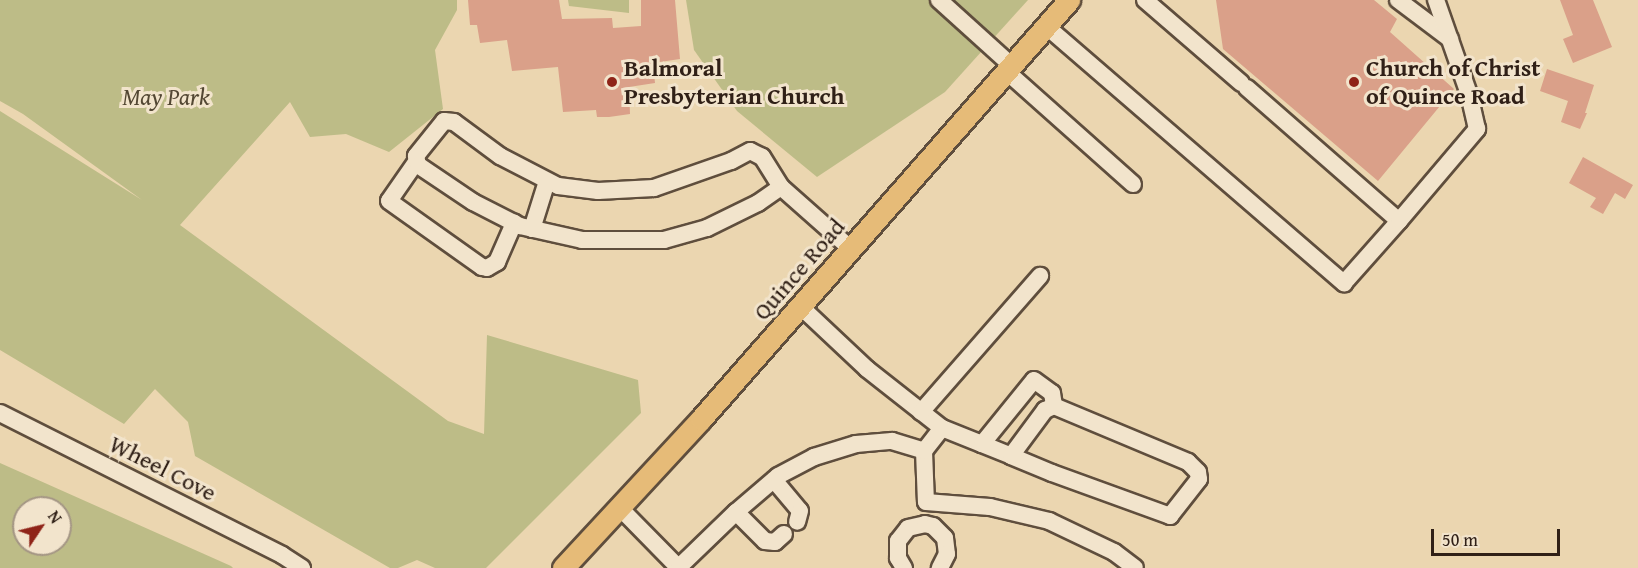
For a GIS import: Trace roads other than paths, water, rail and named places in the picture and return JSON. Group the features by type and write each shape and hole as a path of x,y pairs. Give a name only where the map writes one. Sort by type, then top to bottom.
{"main road":[{"name":"Quince Road","path":"565,566 800,306 1069,0"}],"street":[{"path":"939,0 1008,68 1133,184"},
{"path":"1145,0 1399,221"},
{"path":"1398,0 1450,39"},
{"path":"1046,26 1344,283 1477,129 1469,94 1436,0"},
{"path":"781,187 758,203 708,228 664,240 582,240 514,223 472,202 417,162 416,156 444,121 454,122 500,156 547,181 558,186 598,191 654,188 731,161 750,151 762,157 781,187 850,248"},
{"path":"417,162 389,201 482,267 487,268 497,262 514,223"},
{"path":"532,229 547,181"},
{"path":"921,412 1040,276"},
{"path":"800,306 867,369 942,428 1011,456 1170,516 1199,479 1198,472 1188,462 1054,406 1045,410 1011,456"},
{"path":"982,444 1034,380 1052,393 1054,406"},
{"name":"Wheel Cove","path":"0,413 282,555 302,568"},
{"path":"925,524 924,451 942,428"},
{"path":"619,507 679,568 736,512 774,480 814,458 856,444 892,441 924,451"},
{"path":"774,480 800,511 797,522"},
{"path":"926,502 990,507 1049,521 1114,552 1135,568"},
{"path":"736,512 765,541 774,542 784,534"},
{"path":"904,568 898,558 898,541 908,528 925,524 940,531 945,538 947,554 940,568"}],"place":[{"name":"Balmoral Presbyterian Church","path":"612,82"},
{"name":"Church of Christ of Quince Road","path":"1354,82"}],"park label":[{"name":"May Park","path":"166,97"}]}
